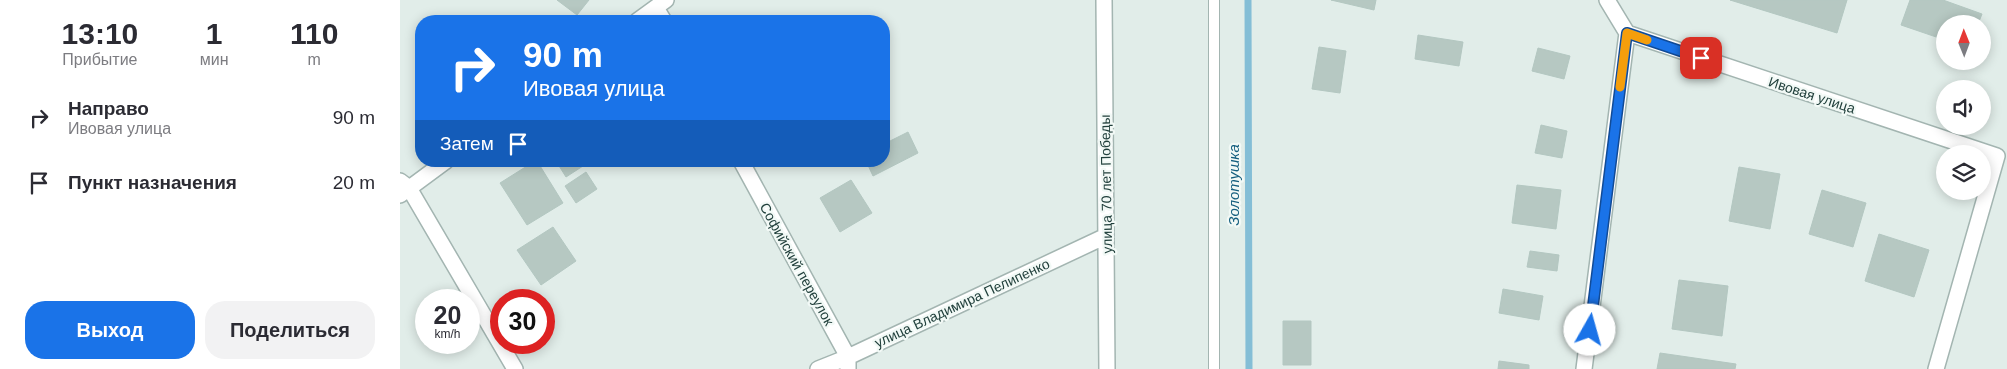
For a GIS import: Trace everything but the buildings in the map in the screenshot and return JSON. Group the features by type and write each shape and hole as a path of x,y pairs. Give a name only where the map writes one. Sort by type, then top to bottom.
{"street":[{"name":"улица 70 лет Победы","path":"1104,0 1107,369"},
{"path":"1584,369 1627,33 1607,0"},
{"path":"645,15 661,4"},
{"name":"Ивовая улица","path":"1627,33 2002,158"},
{"path":"1936,369 2002,158"},
{"path":"436,167 403,188 515,369"},
{"name":"Софийский переулок","path":"744,167 848,363"},
{"name":"улица Владимира Пелипенко","path":"818,369 848,363 1106,236"}],"lane":[{"path":"1214,0 1214,369"}],"waterway":[{"name":"Золотушка","path":"1248,0 1249,369"}],"slow traffic":[{"path":"1620,87 1627,33 1647,40"}],"route":[{"path":"1590,330 1627,33 1701,58"}]}
